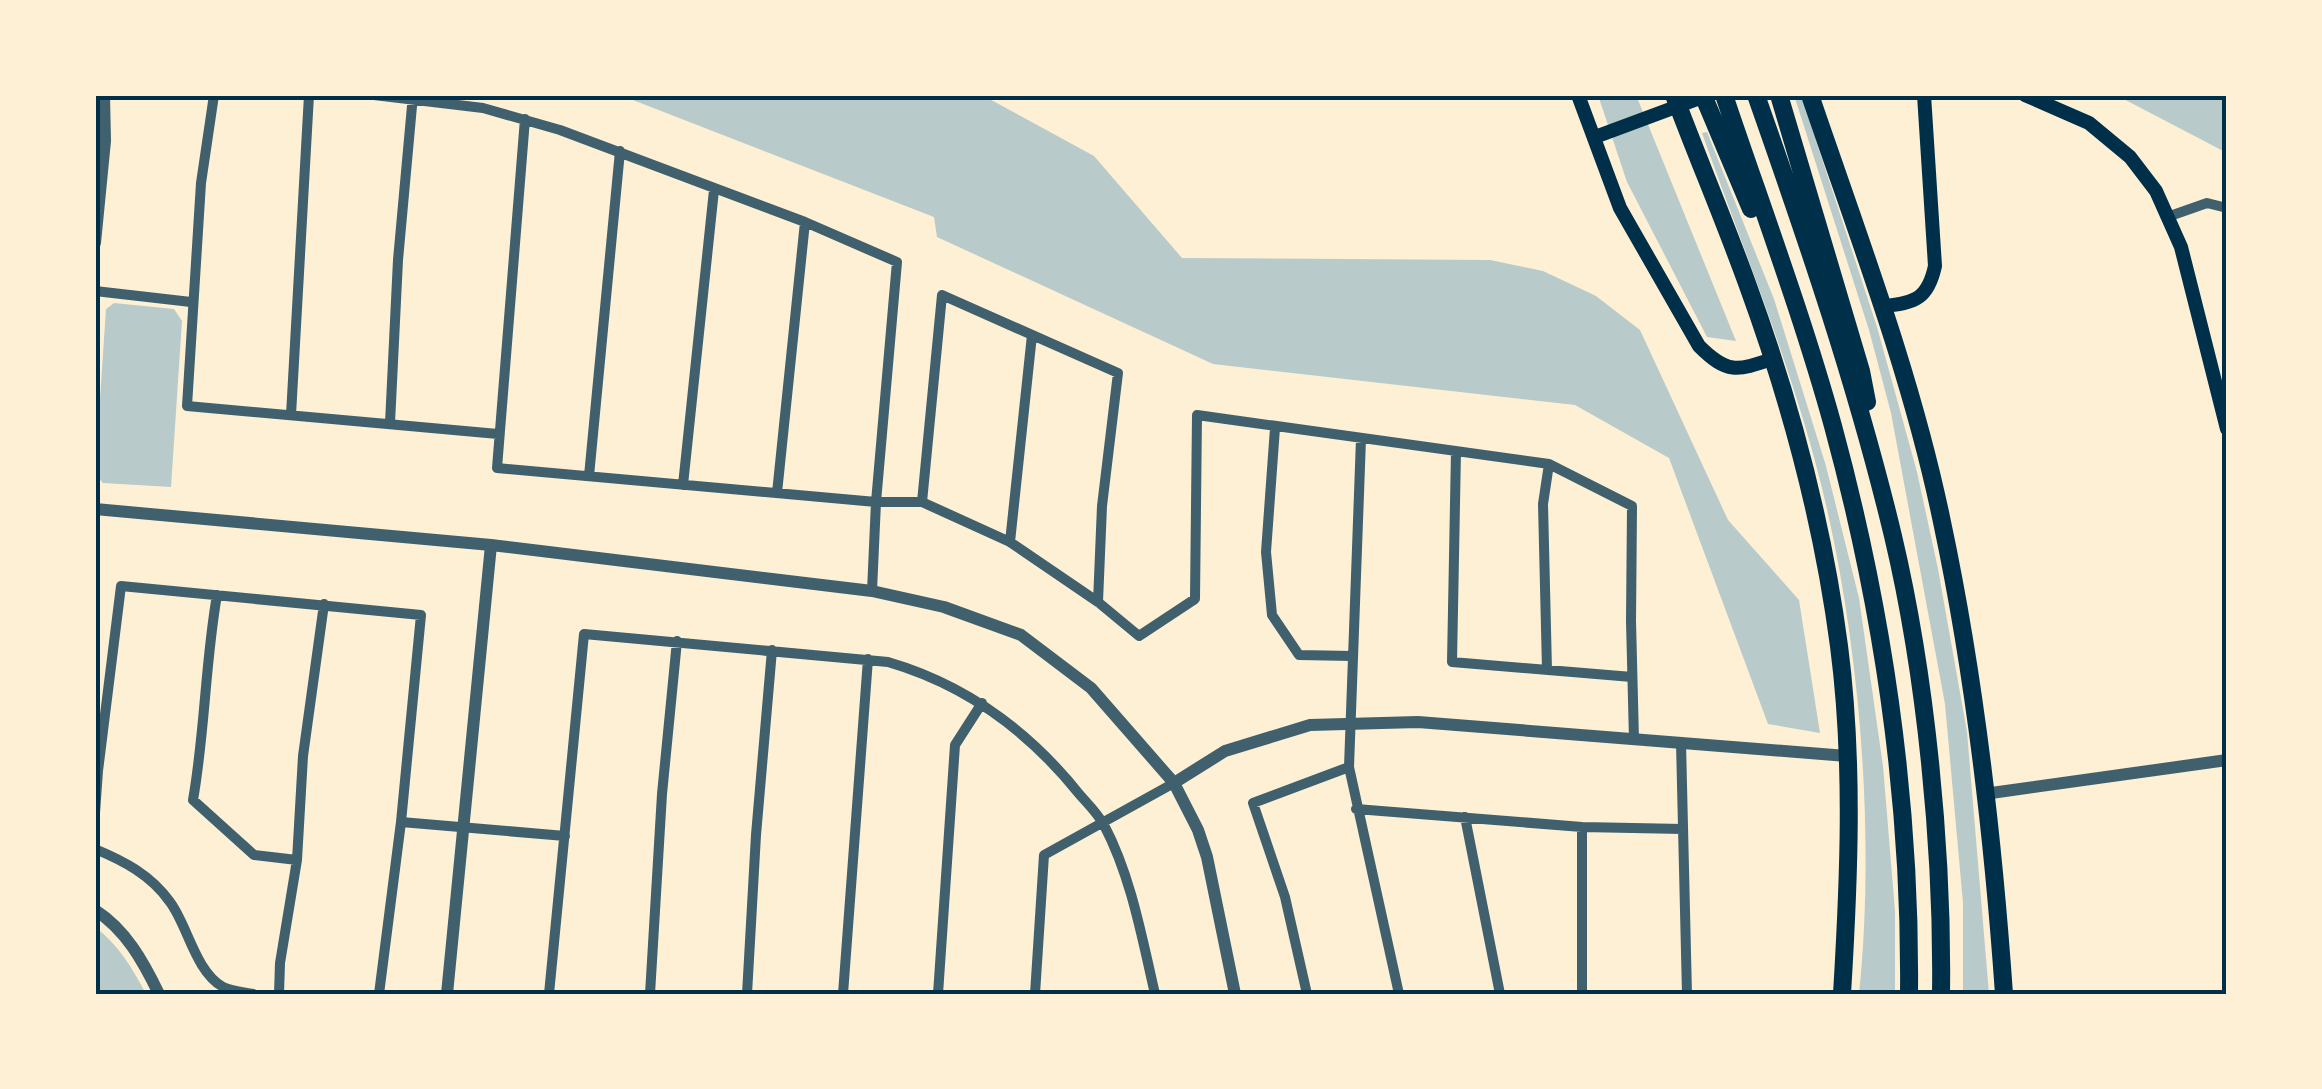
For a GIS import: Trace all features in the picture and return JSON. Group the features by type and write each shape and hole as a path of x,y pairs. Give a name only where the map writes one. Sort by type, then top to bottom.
{"highway":[{"path":"1674,95 1748,286 1772,360 1802,460 1824,562 1839,647 1846,756 1849,878 1842,994"},
{"path":"1706,95 1806,339"},
{"path":"1724,95 1806,339 1866,561 1888,693 1902,818 1909,994"},
{"path":"1756,95 1850,379 1893,538"},
{"path":"1779,95 1862,370 1893,538 1920,688 1934,818 1941,994"},
{"path":"1810,95 1884,306 1942,520 1975,699 1996,876 2004,994"}],"main road":[{"path":"1578,95 1620,208 1698,346 1716,364 1740,370 1772,360"},
{"path":"1595,137 1706,95"},
{"path":"1884,306 1906,304 1923,295 1931,284 1935,266 1924,95"},
{"path":"2026,95 2088,123 2130,158 2156,191 2170,216 2227,428"}],"street":[{"path":"95,243 105,142 104,95"},
{"path":"214,95 201,183 187,406 498,434"},
{"path":"290,415 309,95"},
{"path":"374,95 413,96 524,119 805,222 896,262 872,592"},
{"path":"390,422 398,260 413,96"},
{"path":"524,119 496,468 876,502 922,502 1010,542 1098,602 1139,636 1195,600 1197,415 1549,464 1632,506 1634,740"},
{"path":"590,476 620,152"},
{"path":"683,485 714,190"},
{"path":"2170,216 2207,203 2227,208"},
{"path":"776,494 805,222"},
{"path":"95,291 192,302"},
{"path":"922,502 942,295 1118,372 1102,506 1098,602"},
{"path":"1010,542 1032,335"},
{"path":"1275,428 1266,552 1272,614 1299,655 1352,656"},
{"path":"1361,439 1349,768 1400,994"},
{"path":"1456,452 1452,662 1632,677"},
{"path":"1547,670 1542,504 1549,464"},
{"path":"95,509 491,545 872,592 944,607 1021,634 1091,688 1174,783 1207,856 1235,994"},
{"path":"446,994 491,545"},
{"path":"95,813 96,771 121,586 422,615 379,994"},
{"path":"216,595 207,652 204,740 193,800 254,854 297,860"},
{"path":"278,994 297,860 303,756 324,604"},
{"path":"549,994 584,634 868,658 918,671 997,712 1059,767 1102,822 1136,916 1155,994"},
{"path":"650,994 676,641"},
{"path":"747,994 772,650"},
{"path":"844,994 868,658"},
{"path":"938,994 955,745 982,703"},
{"path":"1034,994 1044,855 1225,751 1310,725 1418,722 1846,756"},
{"path":"1681,744 1686,994"},
{"path":"1984,794 2227,760"},
{"path":"1306,994 1285,898 1253,803 1349,768"},
{"path":"1356,809 1582,827 1683,829"},
{"path":"1465,817 1500,994"},
{"path":"401,822 566,836"},
{"path":"1582,827 1582,994"},
{"path":"95,849 126,862 171,902 203,965 222,986 253,994"},
{"path":"95,910 115,923 159,994"}],"shaded area":[{"path":"620,95 982,95 1094,156 1182,258 1490,260 1543,271 1596,296 1640,330 1728,520 1799,600 1820,733 1768,724 1669,458 1575,405 1213,364 937,237 934,217"},
{"path":"1598,95 1636,95 1736,341 1707,337 1627,182"},
{"path":"1794,95 1801,95 1877,327 1917,472 1967,732 1989,994 1963,994 1963,903 1945,704 1891,413 1869,330"},
{"path":"2116,95 2227,95 2227,153"},
{"path":"1707,132 1774,299 1826,466 1859,598 1883,766 1895,911 1895,994 1859,994 1866,875 1862,750 1849,627 1827,509 1786,366 1702,133"},
{"path":"114,303 174,309 182,321 171,487 103,483 95,474 106,309"},
{"path":"95,927 124,958 146,994 95,994"}]}
